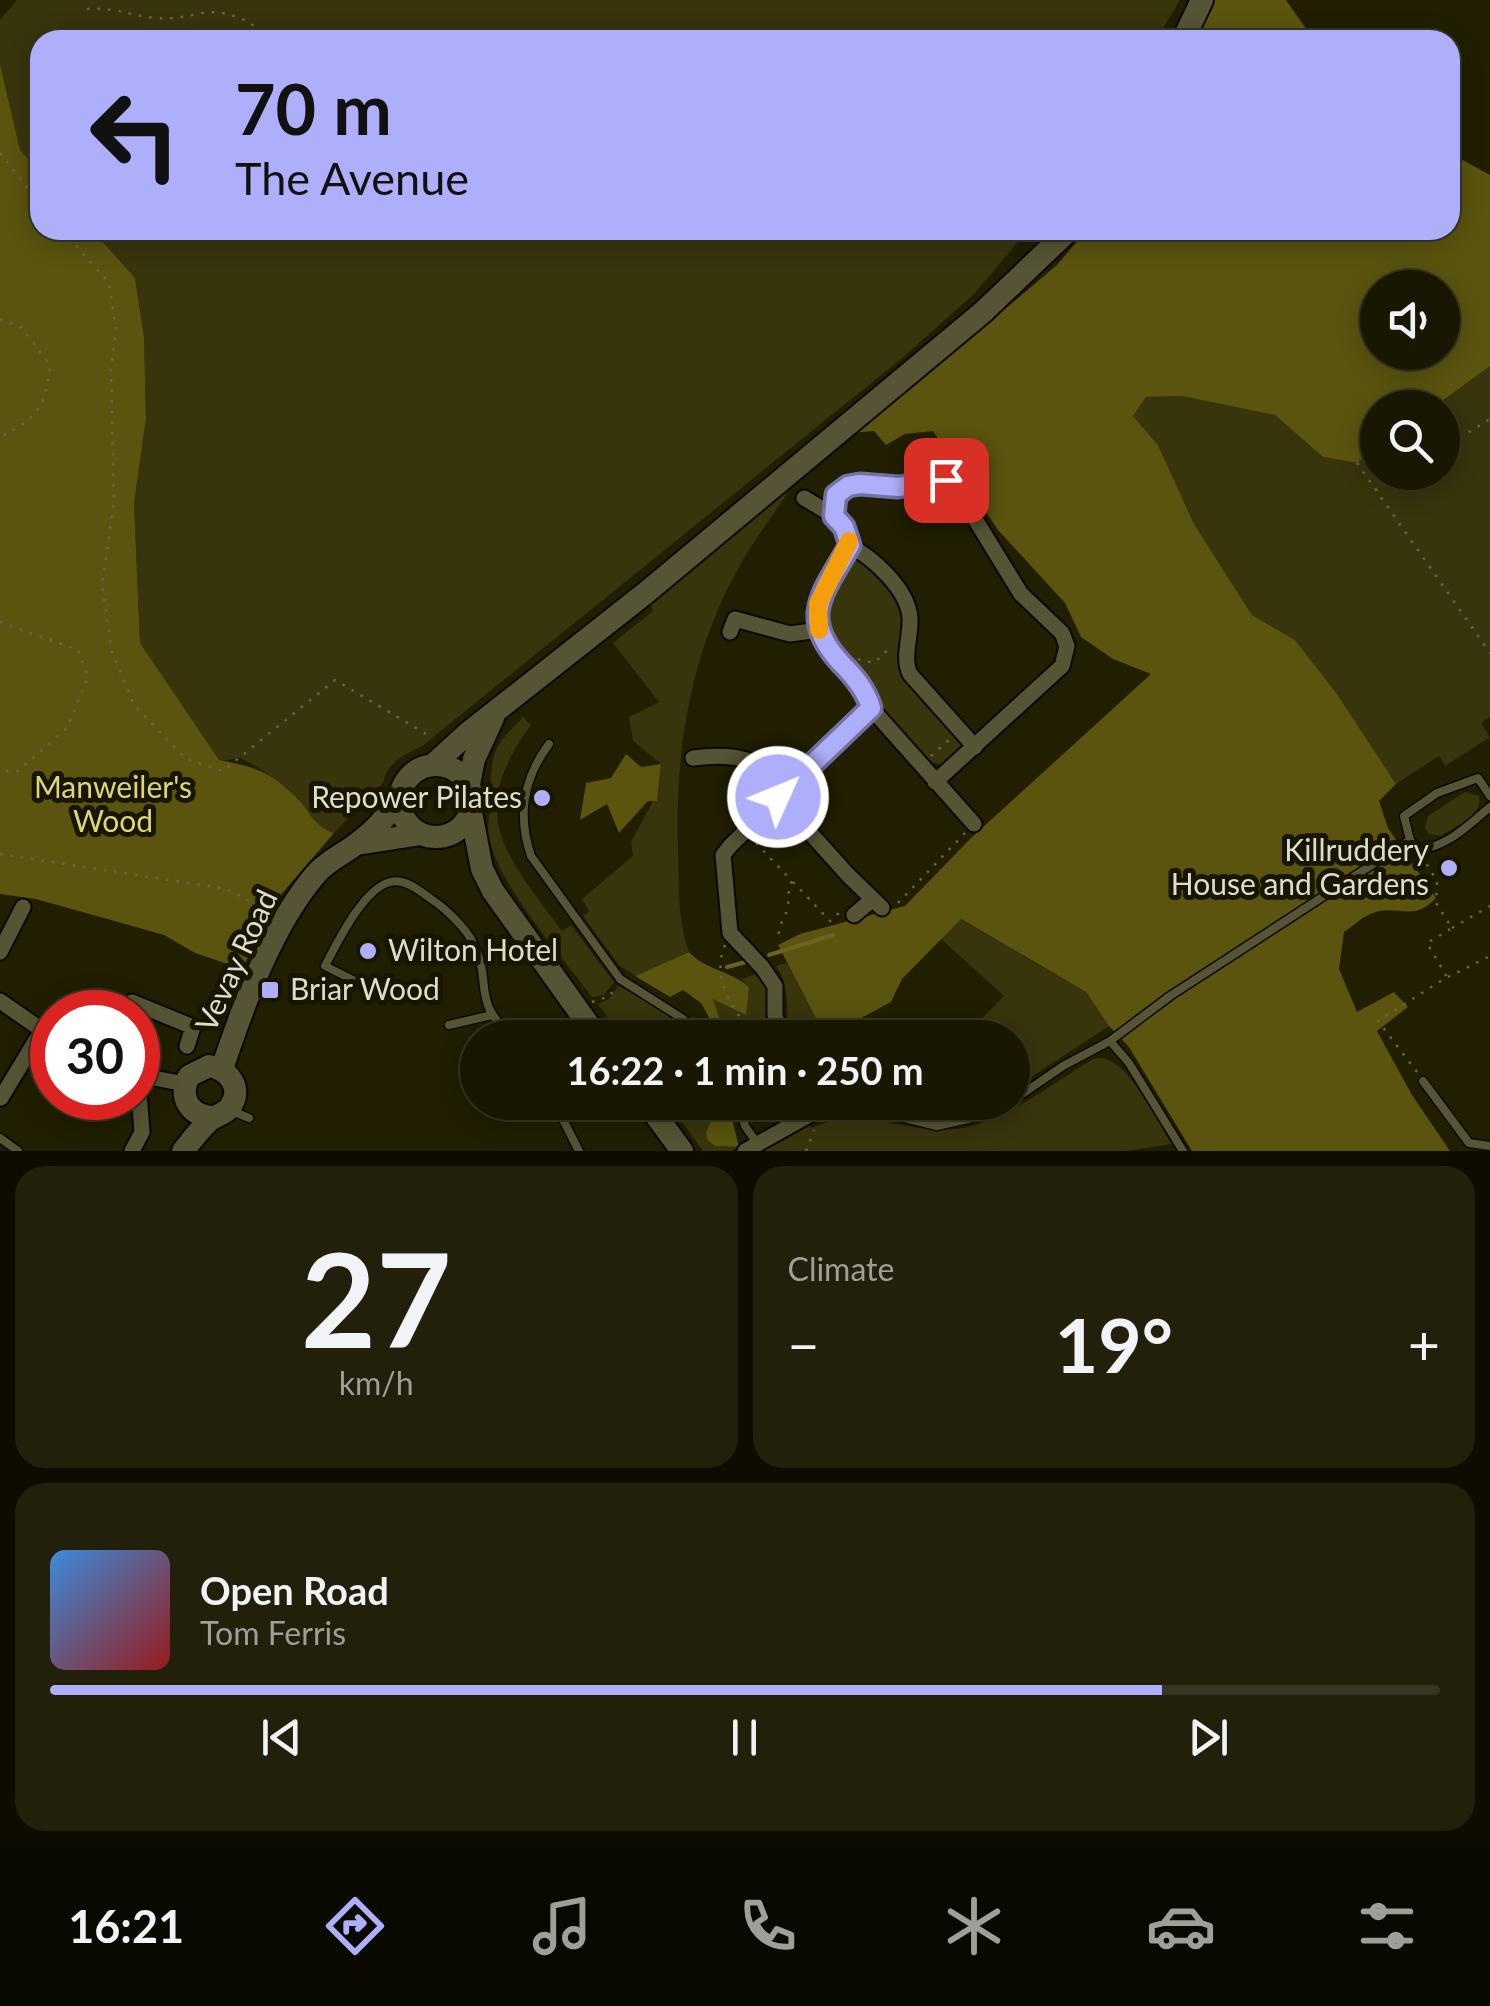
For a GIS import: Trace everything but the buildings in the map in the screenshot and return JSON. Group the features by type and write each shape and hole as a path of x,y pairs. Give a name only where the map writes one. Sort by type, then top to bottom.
{"main road":[{"path":"1188,30 1202,0"},
{"path":"482,869 405,819 400,797 409,776 443,756 495,715 983,312 1058,240"},
{"path":"495,715 474,759 469,785 482,869 506,914 582,1020"},
{"path":"443,756 469,785"},
{"name":"Vevay Road","path":"222,1069 277,917 321,868 385,820 400,797"},
{"path":"432,835 458,830 471,812"},
{"name":"Vevay Road","path":"357,844 432,835"},
{"name":"Vevay Road","path":"185,1084 202,1067 222,1069 235,1090 220,1114"},
{"path":"181,1151 220,1114 185,1099 185,1084"},
{"path":"659,1120 682,1151"}],"street":[{"path":"834,516 836,495 848,486 898,487 946,480 967,506 1021,594 1062,633 1067,646 1062,666 935,782"},
{"path":"804,498 834,516 844,527 850,545 902,594 910,614 906,666 975,748"},
{"path":"850,545 818,604 819,630 870,702 974,824"},
{"path":"735,619 790,634 819,630"},
{"path":"777,1020 775,986 734,938 723,855 870,702"},
{"path":"693,758 719,747 760,764 878,903 848,912"},
{"path":"0,952 23,908"},
{"path":"0,1001 30,1021"},
{"path":"160,1013 193,1027 187,1046"},
{"path":"1,1098 30,1057"},
{"path":"160,1080 185,1084"},
{"path":"132,1151 142,1132 141,1120"},
{"path":"751,1148 797,1120"}],"lane":[{"path":"549,744 528,780 522,815 524,835 539,868 620,979 684,1020"},
{"path":"1490,796 1478,778 1427,798 1404,816 1410,840 1418,850 1448,840 1490,807"},
{"path":"1030,1089 1110,1041 1170,996 1410,840"},
{"path":"362,985 325,966 350,920 371,894 389,882 408,883 436,902 473,941 483,972 484,1001 497,1020"},
{"path":"450,1025 492,1015"},
{"path":"1110,1041 1129,1063 1182,1151"},
{"path":"1424,1081 1469,1143 1489,1148"},
{"path":"563,1120 579,1151"},
{"path":"743,1120 751,1148"},
{"path":"912,1120 936,1126 963,1120"},
{"path":"0,1138 18,1151"}],"path":[{"path":"87,9 110,7 176,20 207,12 238,16 261,30"},
{"path":"0,154 30,192"},
{"path":"71,240 109,283 114,314 111,370 114,501 102,584 112,652 134,705 186,759 223,771 334,680 443,756"},
{"path":"0,319 22,328 50,365 47,393 32,420 0,437"},
{"path":"1460,438 1490,420"},
{"path":"1357,463 1360,468"},
{"path":"1375,490 1490,653"},
{"path":"0,622 78,650 88,676 68,728 18,771 0,770"},
{"path":"852,658 874,663 889,646 908,650"},
{"path":"921,764 960,731"},
{"path":"878,903 900,902 974,824"},
{"path":"745,831 830,921 848,912"},
{"path":"1418,850 1437,881 1436,903 1452,928"},
{"path":"0,854 227,889 277,917"},
{"path":"779,938 778,928 788,910 786,896 792,881"},
{"path":"1447,978 1427,943 1490,906"},
{"path":"734,938 720,955 720,972 741,1020"},
{"path":"1424,1081 1378,1021 1490,956"},
{"path":"590,1020 594,1001 610,996 620,979"},
{"path":"806,1151 814,1134 815,1120"}],"shaded area":[{"path":"17,0 1180,0 1162,30 30,30 30,162 20,151 0,64 0,20"},
{"path":"101,240 1020,240 974,294 901,359 421,747 397,760 383,783 334,833 320,829 298,798 258,767 240,758 219,761 140,644 134,504 146,418 144,337 135,278"},
{"path":"1490,366 1490,717 1481,723 1490,737 1445,766 1439,756 1396,784 1337,694 1295,640 1252,615 1194,524 1158,445 1133,416 1146,397 1182,396 1275,415 1323,457 1360,461 1360,490 1460,490 1457,390"},
{"path":"793,484 745,556 722,600 689,702 678,809 679,900 689,952 635,976 619,965 583,916 589,911 582,899 633,856 631,842 657,800 661,764 633,741 629,717 659,702 613,643 653,611 650,602"},
{"path":"851,555 858,556 888,586 905,611 903,663 966,747 943,765 927,761 878,707 866,681 836,649 823,620 831,584"},
{"path":"523,717 531,725 500,784 500,833 524,879 562,931 571,925 614,982 604,995 592,997 517,897 494,854 488,827 493,761 504,737"},
{"path":"1465,792 1479,796 1473,815 1441,836 1429,834 1425,828 1428,816"},
{"path":"960,919 1086,992 1109,1026 1030,1078 1030,1020 981,1020 1004,996 941,939"},
{"path":"787,963 818,1020 788,1020 784,984 776,966"},
{"path":"760,973 769,990 772,1020 719,1020 713,998 749,987 741,979"},
{"path":"618,986 679,1020 610,1020 598,1004 609,999"},
{"path":"1093,1059 1111,1061 1122,1069 1172,1144 1126,1151 762,1151 809,1123 811,1128 832,1121 871,1120 943,1130 989,1120 1030,1120 1030,1099"},
{"path":"680,1120 712,1120 706,1131 716,1146 739,1147 731,1151 703,1151"}],"green space":[{"path":"1213,0 1286,0 1307,30 1200,30"},
{"name":"Manweiler's Wood","path":"0,64 20,150 30,162 30,240 101,240 135,278 144,337 146,418 134,504 140,643 219,760 251,768 276,780 321,827 334,833 278,898 242,969 195,953 164,935 36,899 0,894"},
{"path":"1460,158 1490,175 1490,366 1457,390 1360,390 1357,463 1323,457 1275,415 1182,396 1146,397 1133,416 1158,445 1194,524 1252,615 1295,640 1337,694 1396,784 1379,801 1388,828 1436,898 1420,910 1382,911 1358,921 1344,932 1339,969 1357,1012 1394,992 1408,1007 1377,1031 1412,1095 1450,1151 1192,1151 1129,1047 1086,992 961,919 902,979 891,1002 858,1020 817,1020 778,945 800,934 905,906 970,839 1151,674 1113,659 1081,637 1065,603 998,530 933,431 905,434 886,445 874,431 850,433 959,341 999,314 1057,265 1078,240 1460,240"},
{"path":"626,754 641,767 661,764 657,801 648,801 619,833 607,804 580,820 586,783 611,778"},
{"path":"689,952 749,987 746,1015 713,999 720,1020 710,1020 701,1003 683,990 670,997 635,976"},
{"path":"712,1120 732,1120 739,1147 715,1146 706,1132"}],"waterway":[{"path":"769,955 833,935"},
{"path":"727,967 746,962"}],"slow traffic":[{"path":"819,630 818,604 849,541"}],"place":[{"name":"Repower Pilates","path":"542,798"},
{"name":"Killruddery House and Gardens","path":"1449,868"},
{"name":"Wilton Hotel","path":"368,951"},
{"name":"Briar Wood","path":"270,990"}],"route":[{"path":"778,797 871,708 868,696 826,645 819,630 818,604 850,545 844,527 834,516 836,495 848,486 860,484 898,487 946,480"}]}
